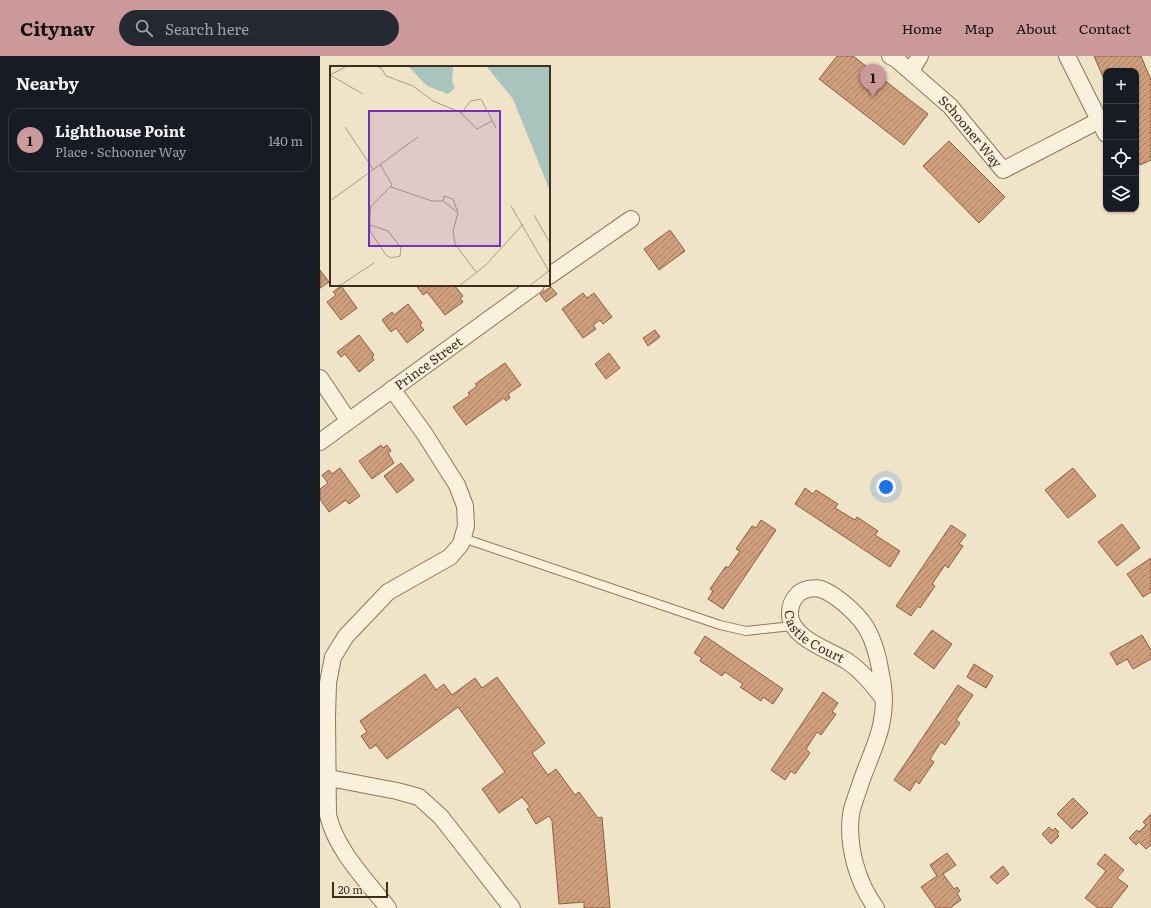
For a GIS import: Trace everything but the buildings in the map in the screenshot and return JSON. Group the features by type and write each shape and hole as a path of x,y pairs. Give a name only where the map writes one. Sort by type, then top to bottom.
{"street":[{"name":"Schooner Way","path":"890,56 910,71 950,106 1003,170 1102,128 1067,56"},
{"path":"910,71 920,56"},
{"path":"550,275 631,219"},
{"name":"Prince Street","path":"320,442 348,420 535,286"},
{"path":"320,378 348,420"},
{"path":"388,908 345,851 332,830 328,802 329,778 327,717 328,683 333,658 346,636 384,597 409,579 434,567 450,556 461,544 466,526 465,506 458,485 392,389"},
{"name":"Castle Court","path":"876,908 868,897 856,868 851,842 851,813 861,782 882,729 883,698 883,688 878,658 869,632 850,609 834,596 820,589 803,590 793,600 790,609 792,626 819,647 846,661 866,677 883,698"},
{"path":"329,778 397,791 419,797 441,817 512,908"}],"lane":[{"path":"463,538 720,625 746,631 792,626"}],"place":[{"name":"Lighthouse Point","path":"873,97"}]}
